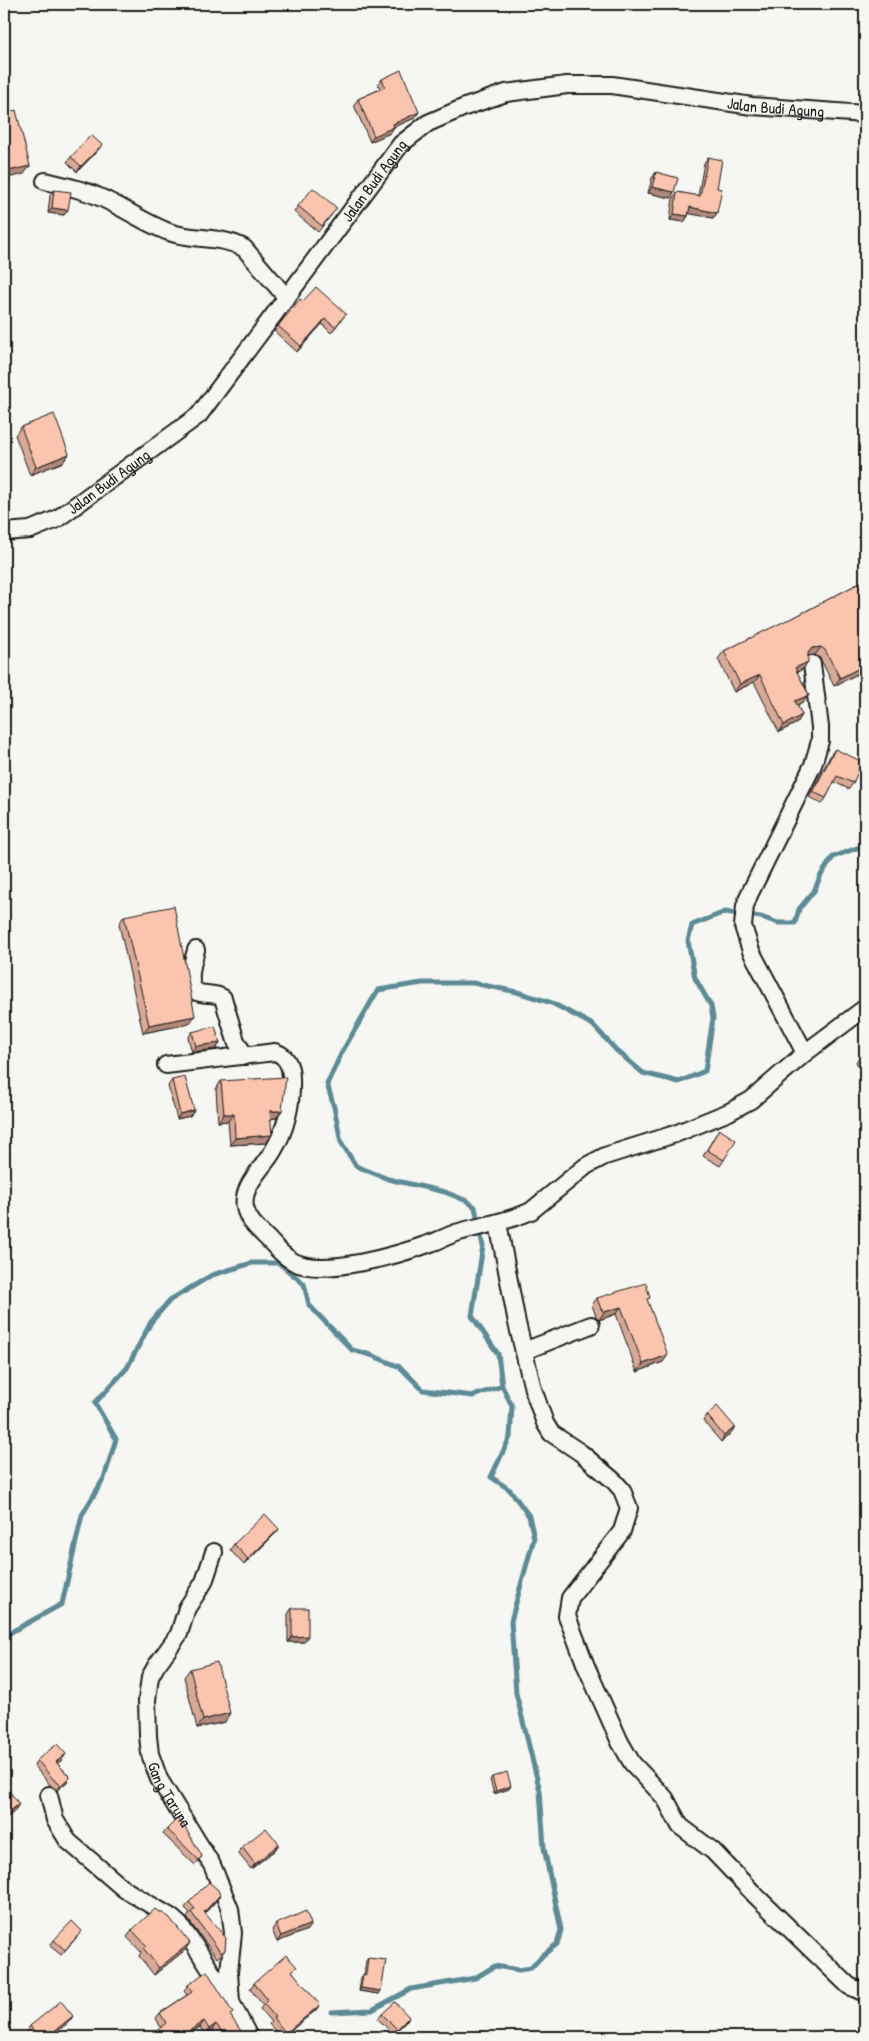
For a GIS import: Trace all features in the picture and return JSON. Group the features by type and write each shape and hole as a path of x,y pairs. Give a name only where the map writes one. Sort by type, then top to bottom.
{"street":[{"name":"Jalan Budi Agung","path":"4,532 30,530 57,519 190,422 206,405 402,144 428,123 465,107 506,93 567,84 612,85 752,106 865,114"},
{"path":"45,181 96,195 170,232 186,236 218,239 236,244 244,248 287,298"},
{"path":"805,1053 758,966 743,926 745,906 764,863 813,765 820,741 812,664"},
{"path":"196,950 191,977 192,988 198,993 218,995 223,998 236,1041 245,1056"},
{"path":"166,1065 275,1052 282,1054 287,1060 291,1073 291,1104 274,1151 247,1190 245,1208 255,1226 287,1258 296,1263 315,1267 334,1266 391,1256 459,1232 493,1224 531,1211 586,1166 605,1156 675,1134 729,1112 759,1094 805,1053 865,1008"},
{"path":"493,1224 506,1268 533,1389 548,1428 614,1481 622,1490 629,1508 622,1531 570,1598 567,1616 586,1666 626,1754 665,1798 680,1826 713,1852 849,1986 865,1993"},
{"path":"524,1351 591,1325"},
{"name":"Gang Taruna","path":"214,1552 204,1582 187,1608 180,1634 150,1677 147,1700 148,1736 150,1754 159,1779 212,1865 230,1909 233,1933 229,1980 231,2002 249,2037"},
{"path":"49,1795 55,1820 68,1841 124,1889 172,1917 199,1952 231,2002"}],"building":[{"path":"401,70 419,112 393,124 394,127 374,136 358,99 385,87 382,79"},
{"path":"16,110 30,166 4,172 4,114"},
{"path":"91,135 102,145 81,166 71,157"},
{"path":"708,157 722,160 717,188 722,189 717,213 690,207 688,216 674,214 677,192 700,196"},
{"path":"656,172 678,178 674,192 652,187"},
{"path":"313,188 337,208 322,226 298,206"},
{"path":"54,190 71,192 68,210 52,208"},
{"path":"316,287 346,314 335,327 325,319 301,346 278,326 300,299 303,301"},
{"path":"54,414 69,454 36,467 21,427"},
{"path":"865,580 865,665 840,678 825,650 821,647 812,648 808,653 808,662 795,668 809,695 795,701 802,715 784,725 760,675 740,684 724,651 789,620"},
{"path":"835,749 863,762 853,783 837,776 826,798 813,792"},
{"path":"174,906 195,1016 149,1025 124,916"},
{"path":"215,1026 220,1043 196,1046 192,1032"},
{"path":"865,1052 865,1061 861,1054"},
{"path":"185,1077 194,1110 180,1114 172,1080"},
{"path":"286,1077 282,1111 270,1111 272,1135 235,1138 234,1114 224,1114 221,1081"},
{"path":"719,1129 736,1140 724,1160 707,1150"},
{"path":"646,1283 650,1298 647,1299 668,1355 643,1364 621,1307 604,1312 597,1298"},
{"path":"717,1406 735,1427 724,1436 707,1415"},
{"path":"265,1514 279,1529 248,1559 234,1544"},
{"path":"292,1608 308,1608 308,1636 292,1637"},
{"path":"217,1662 230,1713 203,1720 190,1669"},
{"path":"57,1744 66,1754 56,1762 70,1777 61,1785 54,1780 37,1760"},
{"path":"507,1772 511,1786 496,1791 492,1777"},
{"path":"4,1784 19,1804 4,1816"},
{"path":"177,1819 183,1824 202,1856 199,1860 167,1829"},
{"path":"266,1828 279,1844 255,1864 242,1847"},
{"path":"209,1882 218,1890 220,1895 204,1912 226,1938 225,1950 221,1953 191,1912 195,1909 189,1902"},
{"path":"155,1909 169,1917 190,1943 159,1968 144,1949 147,1946 132,1930"},
{"path":"306,1911 311,1924 281,1936 276,1924"},
{"path":"72,1921 82,1931 65,1950 54,1940"},
{"path":"286,1955 297,1967 292,1971 320,2005 286,2033 264,2004 268,2000 254,1983"},
{"path":"368,1958 386,1960 381,1991 361,1988 363,1974 366,1975"},
{"path":"207,1971 233,2013 230,2015 245,2037 226,2037 216,2024 209,2029 204,2021 180,2037 153,2037 152,2035 166,2023 160,2013 192,1992 188,1985"},
{"path":"61,2001 73,2016 47,2037 39,2037 30,2026"},
{"path":"395,2002 409,2017 397,2029 382,2014"},
{"path":"333,2032 338,2037 326,2037"}],"waterway":[{"path":"865,776 862,777 865,790"},
{"path":"502,1386 498,1354 472,1316 483,1246 475,1207 467,1201 445,1192 388,1179 356,1166 341,1142 327,1084 342,1052 378,990 422,983 473,983 517,992 552,1003 593,1025 616,1050 643,1073 679,1082 705,1071 713,1018 711,1006 695,978 688,941 692,925 725,912 761,917 778,923 795,923 799,909 814,891 821,875 833,857 865,845"},
{"path":"4,1636 62,1604 82,1515 104,1478 116,1439 95,1403 127,1368 151,1322 170,1300 212,1275 252,1263 279,1263 304,1284 309,1305 352,1350 371,1355 400,1367 423,1390 473,1396 502,1386 512,1406 510,1437 491,1477 510,1490 529,1516 534,1538 511,1621 516,1693 540,1791 544,1848 561,1930 557,1944 531,1968 519,1970 495,1966 475,1978 411,1989 372,2010 331,2012"}]}
